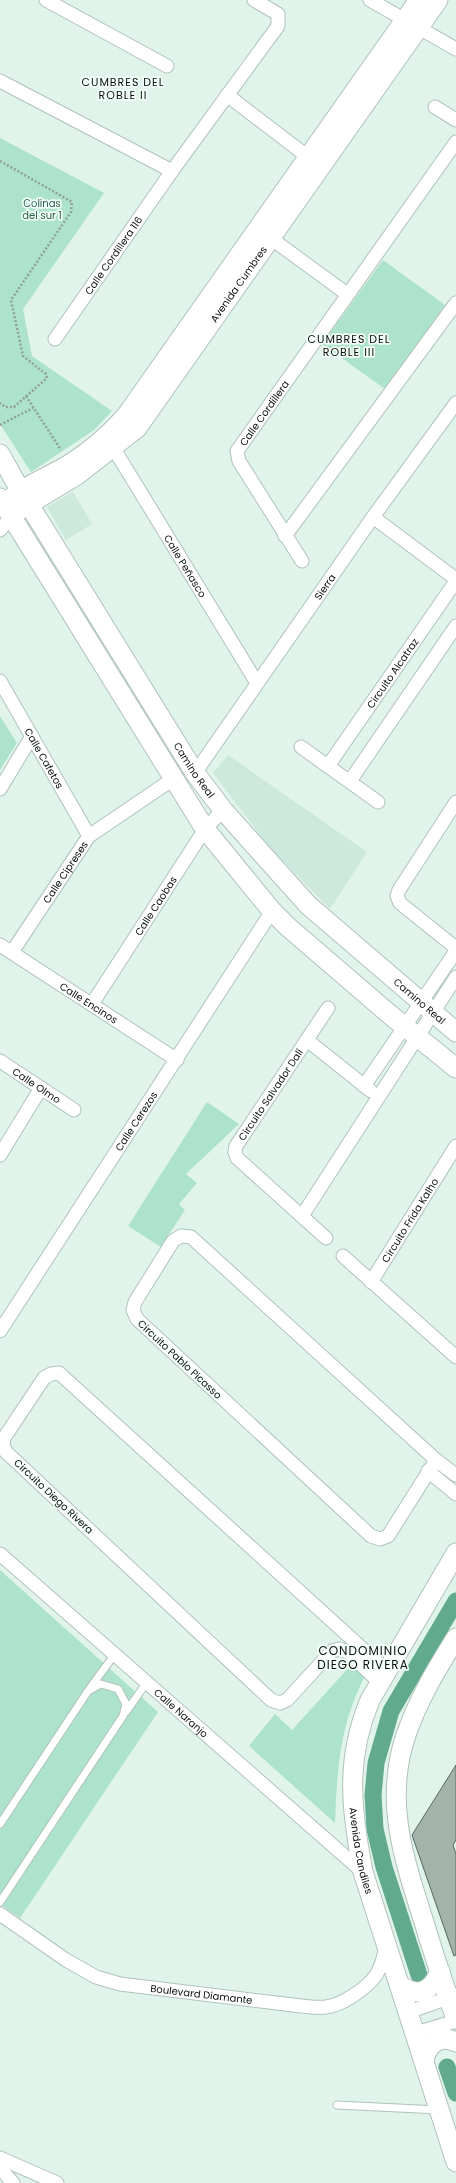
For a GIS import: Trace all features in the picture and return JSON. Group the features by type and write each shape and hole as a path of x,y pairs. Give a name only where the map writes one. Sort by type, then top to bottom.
{"street":[{"path":"46,0 167,66"},
{"name":"Calle Cordillera 116","path":"55,339 172,171 278,26 278,14 254,0"},
{"path":"370,0 456,49"},
{"name":"Avenida Cumbres","path":"3,511 105,439 126,416 264,233 413,24 419,0"},
{"name":"Avenida Cumbres","path":"24,497 77,475 114,448 137,428 264,233 308,157 413,24 438,0"},
{"path":"0,81 172,171"},
{"path":"227,95 308,157"},
{"path":"434,108 456,120"},
{"name":"Calle Cordillera","path":"302,561 239,461 237,451 456,142"},
{"path":"264,233 348,294"},
{"path":"285,536 456,303"},
{"name":"Sierra","path":"195,773 373,517 456,403"},
{"name":"Calle Peñasco","path":"114,448 257,683"},
{"name":"Camino Real","path":"0,454 24,497 195,773 224,810 308,905 456,1032"},
{"path":"3,511 205,829 272,911 411,1032 456,1068"},
{"name":"Circuito Alcatraz","path":"328,766 456,580 373,517"},
{"path":"350,781 456,626"},
{"name":"Calle Cafetos","path":"0,681 89,836"},
{"path":"0,789 32,736"},
{"path":"301,747 378,802"},
{"name":"Calle Cipreses","path":"12,952 89,836 173,779"},
{"path":"456,802 399,890 397,896 400,903 456,948"},
{"name":"Calle Caobas","path":"92,1004 205,829 224,810"},
{"name":"Calle Cerezos","path":"0,1331 177,1060 272,911"},
{"name":"Calle Encinos","path":"0,945 177,1060"},
{"path":"302,1216 378,1098 411,1032 427,1008 456,952"},
{"path":"427,1008 456,978"},
{"name":"Circuito Salvador Dalí","path":"326,1238 237,1158 235,1152 236,1146 328,1008"},
{"path":"364,1086 411,1032"},
{"name":"Circuito Salvador Dalí","path":"307,1040 378,1098"},
{"name":"Calle Olmo","path":"0,1061 74,1110"},
{"path":"0,1155 41,1088"},
{"name":"Circuito Frida Kalho","path":"371,1282 452,1161 456,1146"},
{"name":"Circuito Pablo Picasso","path":"436,1460 388,1536 380,1539 371,1536 137,1319 133,1310 135,1302 173,1241 181,1236 191,1237 436,1460 456,1475"},
{"path":"343,1256 456,1357"},
{"name":"Circuito Diego Rivera","path":"59,1373 382,1676 348,1652 339,1649 332,1651 287,1700 280,1703 271,1700 6,1452 3,1445 4,1438 44,1378 51,1374 59,1373"},
{"path":"428,1471 456,1494"},
{"name":"Avenida Candiles","path":"456,1553 382,1676 360,1723 352,1766 354,1813 363,1872 401,1986 420,2032 424,2061 456,2162"},
{"name":"Calle Naranjo","path":"0,1554 363,1872"},
{"path":"420,2032 454,2021 449,1998 404,1858 397,1828 396,1794 399,1763 406,1736 420,1699 456,1638"},
{"name":"Boulevard Diamante","path":"0,1914 66,1960 96,1977 120,1984 301,2006 325,2007 337,2005 369,1986 378,1974 383,1962 387,1943"},
{"path":"401,1986 411,1992 419,1993 426,1991 432,1986 440,1972"},
{"path":"412,2011 449,1998"},
{"path":"424,2061 428,2048 437,2040 445,2038 456,2042"},
{"path":"0,2158 57,2183"},
{"path":"0,2168 13,2183"}],"lane":[{"path":"0,1824 88,1691 115,1654"},
{"path":"0,1902 147,1682"},
{"path":"88,1691 101,1684 118,1689 126,1704 123,1716"},
{"path":"337,2105 440,2110"}],"path":[{"path":"0,161 72,202 71,212 11,300 23,356 46,374 47,378 14,407 5,407 0,403"},
{"path":"26,396 69,464"},
{"path":"0,425 33,408"}],"shaded area":[{"path":"73,492 92,524 66,540 47,507"},
{"path":"228,755 367,852 330,909 270,848 213,773"}],"green space":[{"name":"Colinas del sur 1","path":"0,138 104,193 23,309 32,356 112,411 94,430 31,472 0,424"},
{"path":"383,260 445,305 385,389 322,344"},
{"path":"0,716 17,743 0,770"},
{"path":"207,1102 239,1124 186,1174 197,1183 179,1204 185,1210 161,1247 128,1226"},
{"path":"0,1570 158,1712 20,1918 0,1904"},
{"path":"352,1664 366,1674 350,1710 345,1728 337,1784 335,1823 249,1746 275,1714 292,1730"}],"building":[{"path":"456,1765 456,1840 453,1845 456,1854 456,1955 454,1956 412,1835"}],"waterway":[{"path":"419,1975 384,1867 375,1829 373,1795 376,1763 391,1711 456,1601"},
{"path":"447,2067 456,2093"}],"district":[{"name":"CUMBRES DEL ROBLE II","path":"123,88"},
{"name":"CUMBRES DEL ROBLE III","path":"349,345"},
{"name":"CONDOMINIO DIEGO RIVERA","path":"363,1658"}]}
